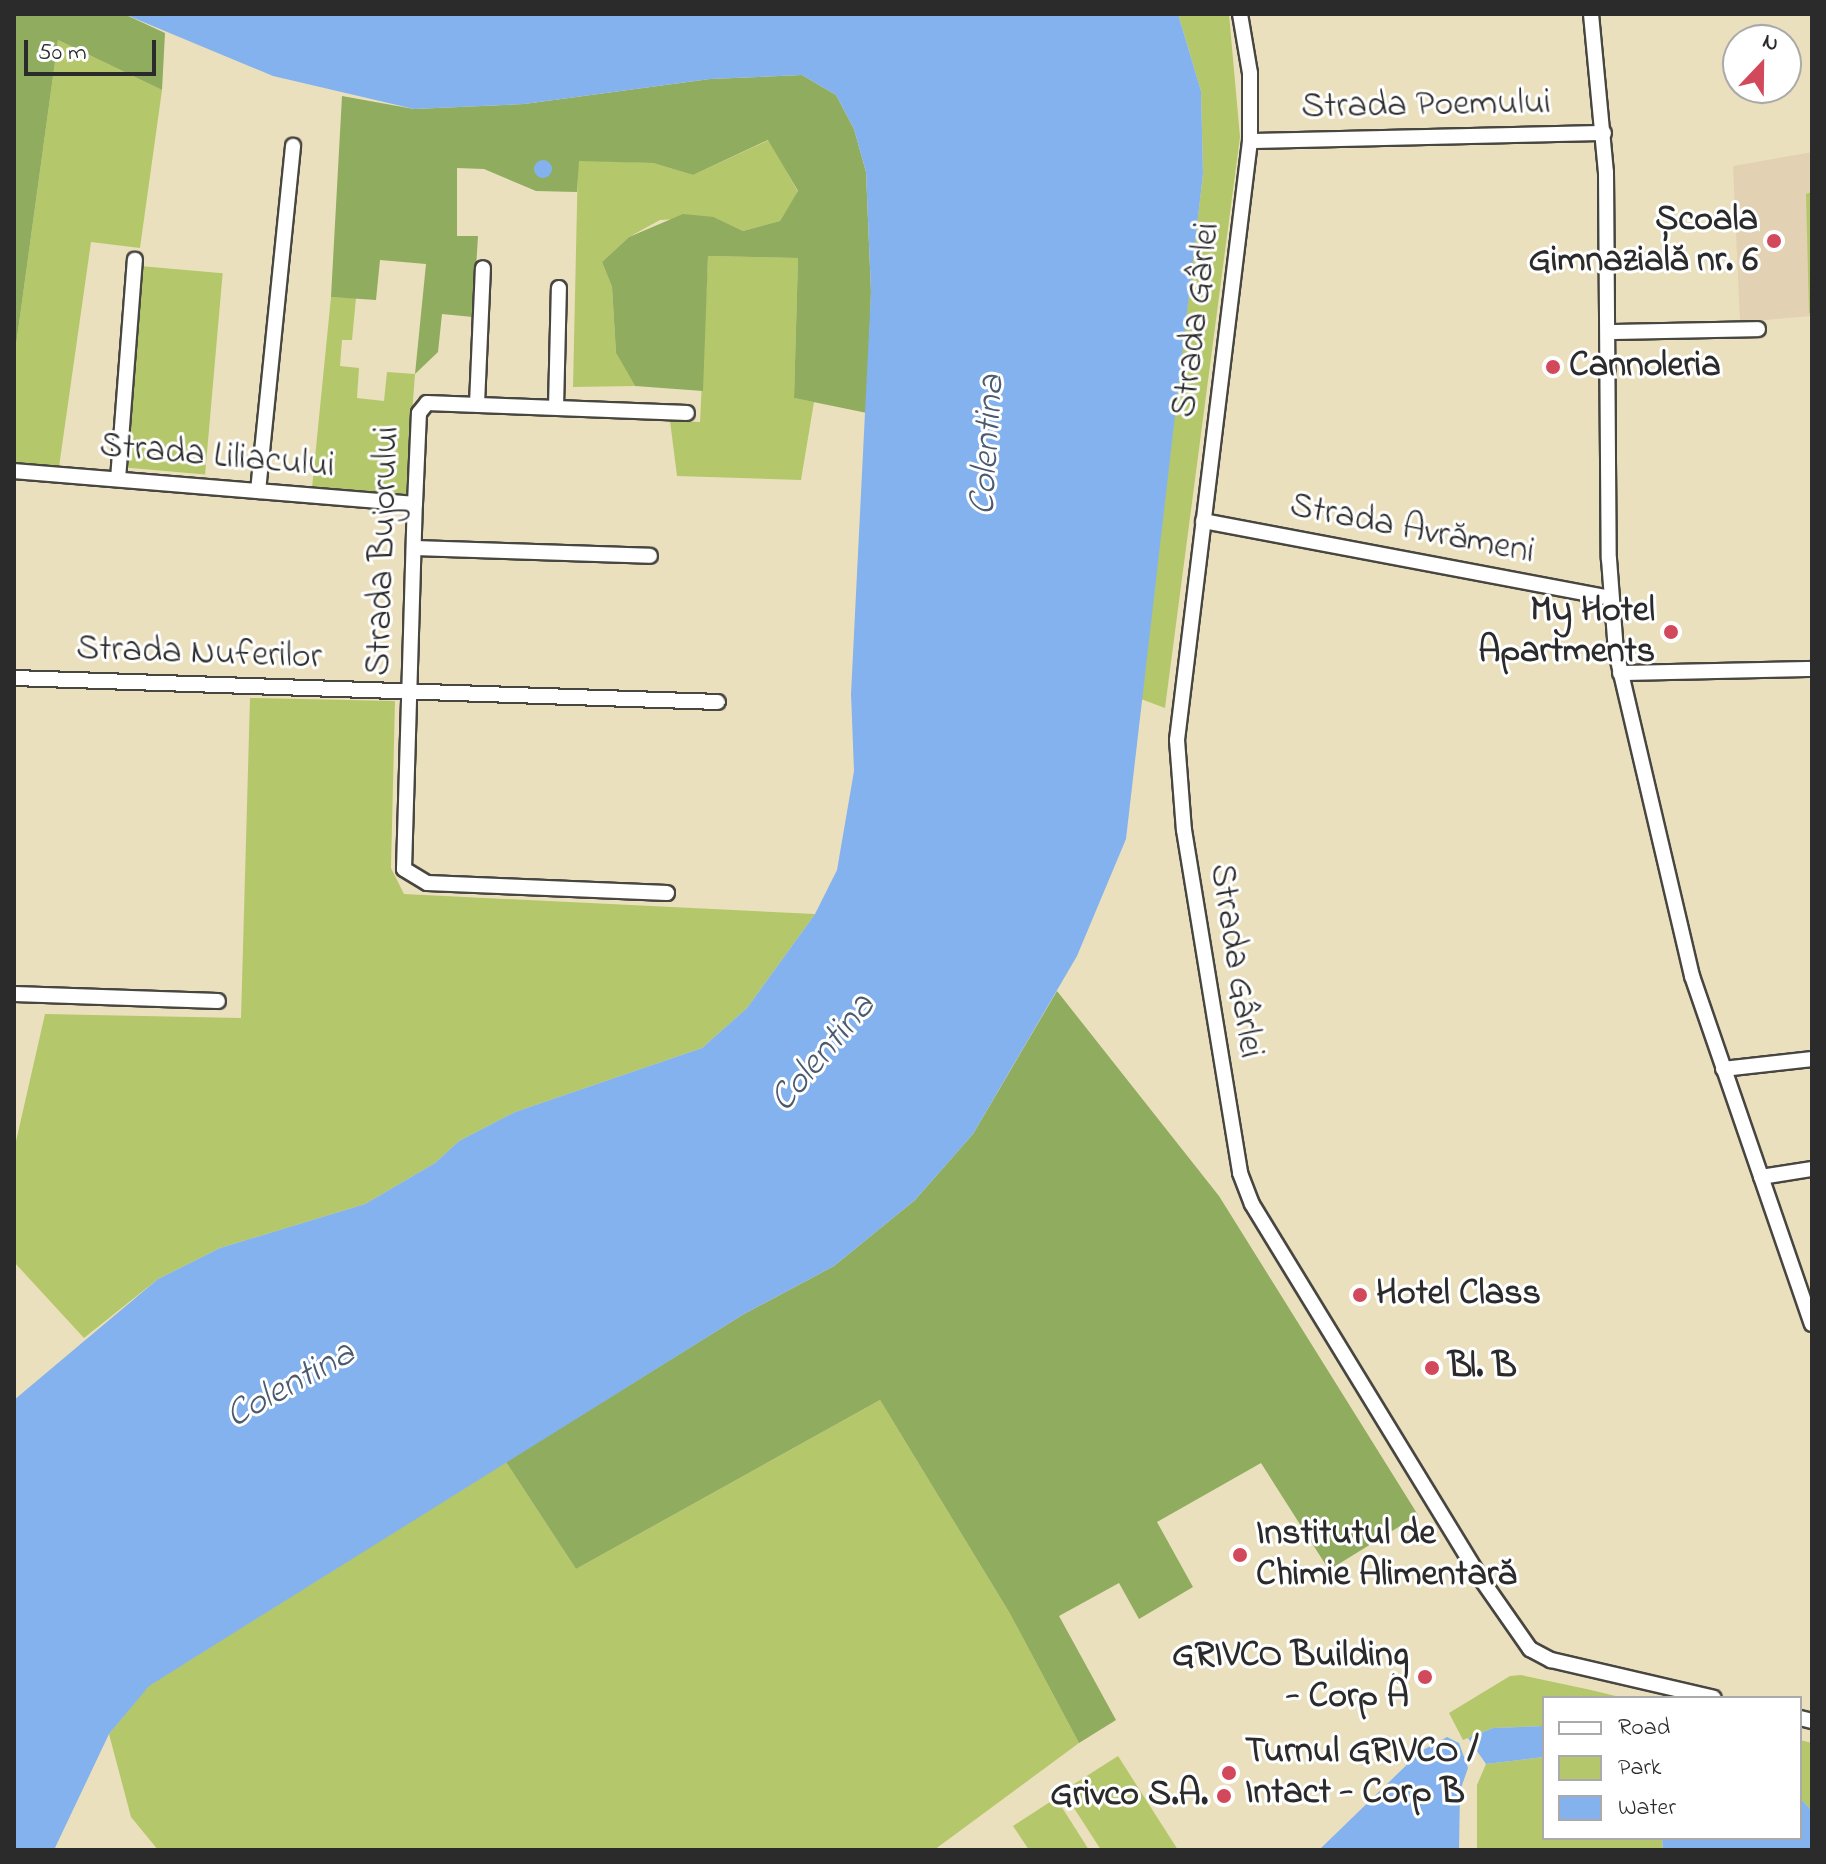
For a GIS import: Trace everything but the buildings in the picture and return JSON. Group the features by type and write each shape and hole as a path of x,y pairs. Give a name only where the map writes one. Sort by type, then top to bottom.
{"street":[{"name":"Strada Gârlei","path":"1240,14 1250,73 1250,141 1177,740 1194,899 1245,1191 1477,1573 1530,1649 1551,1660 1705,1696"},
{"path":"1591,14 1604,133 1610,598 1620,673 1692,976 1812,1324"},
{"name":"Strada Poemului","path":"1250,141 1604,133"},
{"path":"258,491 293,146"},
{"path":"118,479 135,260"},
{"path":"477,404 483,268"},
{"path":"556,407 559,288"},
{"path":"1608,332 1758,329"},
{"name":"Strada Bujorului","path":"667,893 427,883 404,869 415,504 421,407 427,403 687,413"},
{"name":"Strada Liliacului","path":"14,471 415,504"},
{"name":"Strada Avrămeni","path":"1203,521 1610,598"},
{"path":"414,548 650,556"},
{"path":"1620,673 1812,669"},
{"name":"Strada Nuferilor","path":"14,678 718,702"},
{"path":"14,994 218,1001"},
{"path":"1723,1069 1812,1059"},
{"path":"1761,1177 1812,1169"}],"shaded area":[{"name":"Școala Gimnazială nr. 6","path":"1812,152 1812,316 1740,322 1733,166"}],"green space":[{"path":"14,14 124,14 165,33 162,90 58,40 14,360"},
{"path":"1178,14 1229,14 1240,137 1165,708 1141,699 1203,174 1201,91"},
{"path":"58,40 162,90 140,248 91,242 59,467 14,463 14,360"},
{"path":"802,75 836,95 854,129 866,172 871,292 867,413 794,398 798,258 708,256 703,391 635,386 616,353 612,287 602,262 629,237 683,214 714,217 743,231 780,221 798,191 768,140 693,175 653,163 579,161 577,192 536,191 484,169 457,168 457,236 478,236 473,317 442,314 438,352 415,374 426,264 380,260 376,300 331,297 342,96 414,109 524,104 710,79"},
{"path":"769,140 798,192 780,221 743,231 714,217 660,220 629,237 602,262 612,287 616,353 635,386 573,387 578,160 653,163 693,175"},
{"path":"1812,192 1812,312 1809,313 1806,194"},
{"path":"708,256 798,258 794,398 814,402 801,480 677,476 670,421 700,422"},
{"path":"140,266 223,273 205,474 122,467"},
{"path":"331,297 356,298 352,340 342,340 340,366 359,368 357,398 384,401 387,372 415,374 406,496 312,488"},
{"path":"250,698 395,701 391,868 404,894 815,914 747,1008 702,1048 515,1112 459,1141 435,1163 365,1204 220,1248 158,1279 84,1338 14,1262 14,1150 45,1014 241,1018"},
{"path":"1057,991 1219,1196 1418,1515 1329,1570 1261,1463 1157,1522 1193,1587 1139,1619 1119,1583 1059,1616 1116,1720 1079,1743 1009,1612 880,1400 576,1569 506,1462 744,1314 834,1266 915,1200 973,1134"},
{"path":"880,1400 1009,1612 1079,1743 934,1850 158,1850 131,1817 109,1734 148,1686 506,1462 576,1569"},
{"path":"1521,1675 1616,1696 1542,1696 1542,1726 1493,1728 1463,1740 1449,1713 1510,1676"},
{"path":"1802,1740 1812,1743 1812,1811 1802,1800"},
{"path":"1118,1756 1178,1850 1101,1850 1063,1791"},
{"path":"1542,1757 1542,1840 1662,1840 1663,1850 1477,1850 1477,1785 1486,1764"},
{"path":"1056,1798 1089,1850 1029,1850 1013,1826"}],"water":[{"name":"Colentina","path":"124,14 1178,14 1201,91 1203,174 1126,839 1077,956 973,1134 915,1200 834,1266 744,1314 149,1686 109,1734 54,1850 14,1850 14,1400 158,1279 220,1248 365,1204 435,1163 459,1141 515,1112 702,1048 747,1008 815,914 837,870 854,771 851,694 871,292 866,172 854,129 836,95 802,75 710,79 524,104 414,109 273,76"},
{"path":"539,160 547,160 552,169 550,176 539,178 534,173 534,165"},
{"path":"1542,1726 1542,1757 1486,1764 1468,1738 1493,1728"},
{"path":"1447,1737 1459,1743 1468,1768 1460,1791 1459,1850 1319,1850 1421,1751"},
{"path":"1802,1800 1812,1811 1812,1850 1663,1850 1662,1840 1802,1840"}],"place":[{"name":"Școala Gimnazială nr. 6","path":"1774,241"},
{"name":"Cannoleria","path":"1553,367"},
{"name":"My Hotel Apartments","path":"1671,632"},
{"name":"Hotel Class","path":"1360,1295"},
{"name":"Bl. B","path":"1432,1368"},
{"name":"Institutul de Chimie Alimentară","path":"1240,1555"},
{"name":"GRIVCO Building - Corp A","path":"1425,1677"},
{"name":"Turnul GRIVCO / Intact - Corp B","path":"1229,1773"},
{"name":"Grivco S.A.","path":"1224,1796"}]}
